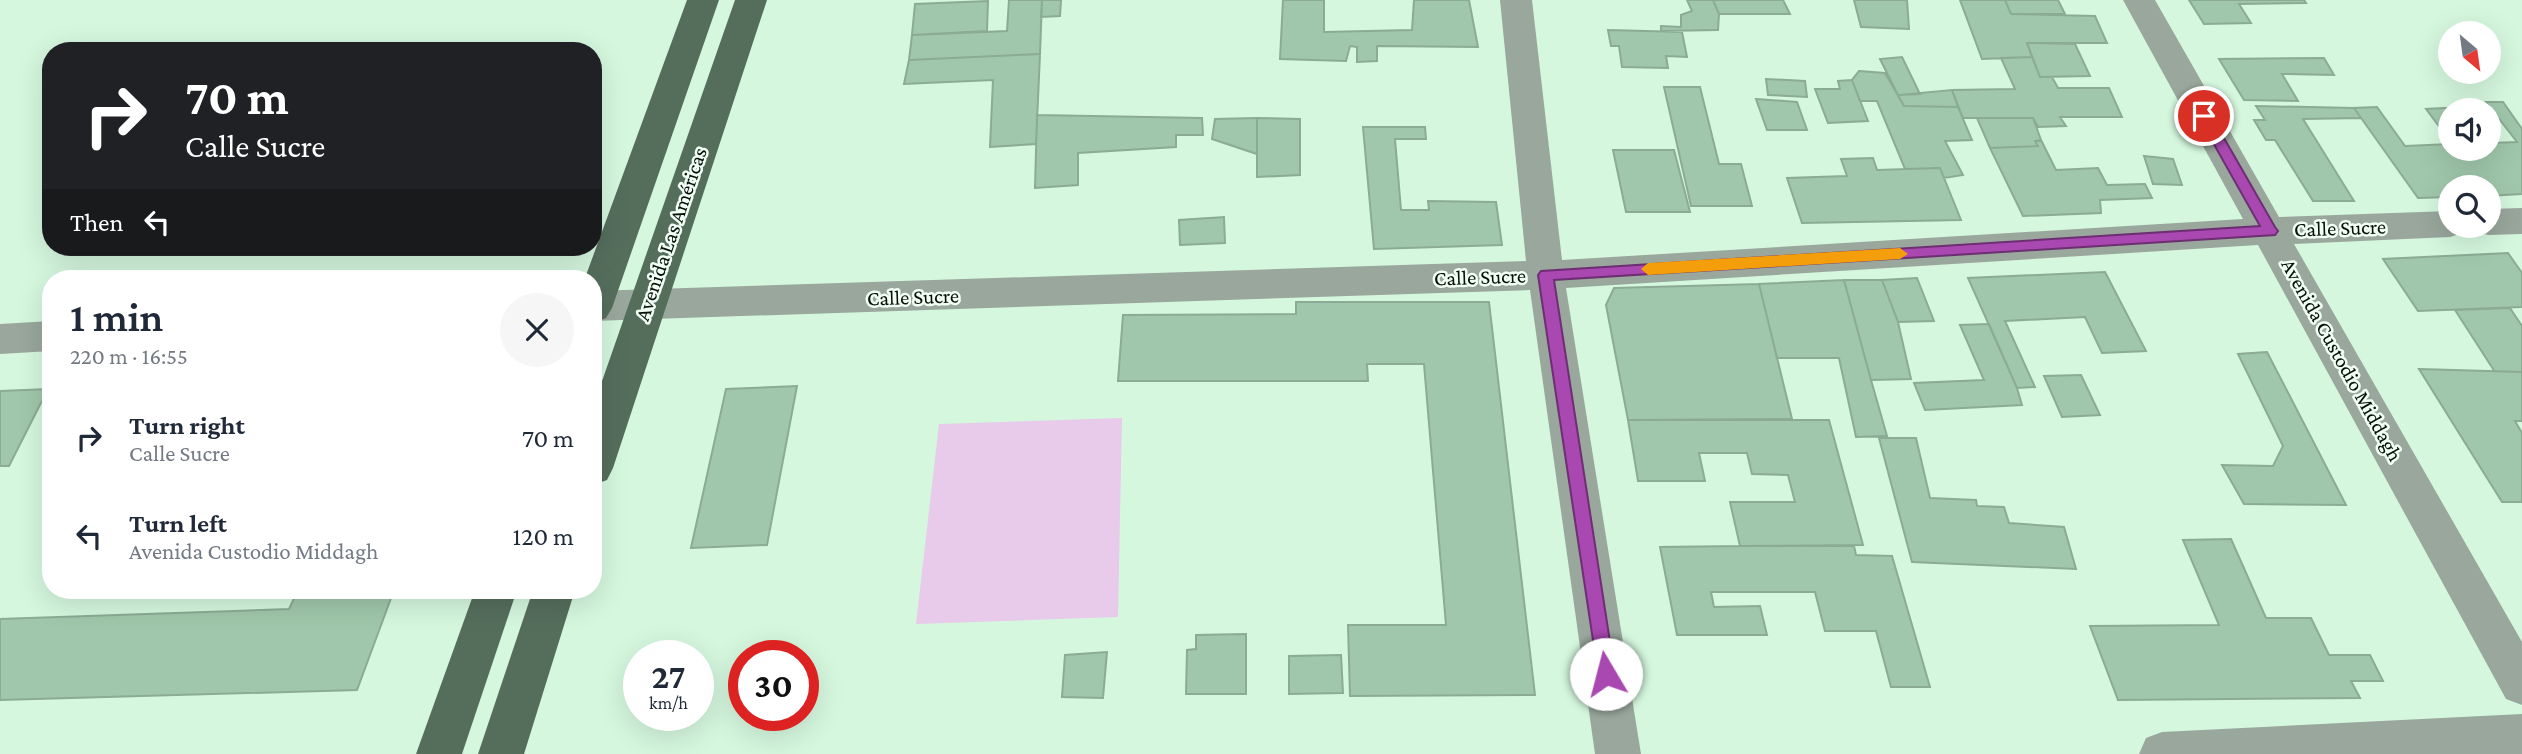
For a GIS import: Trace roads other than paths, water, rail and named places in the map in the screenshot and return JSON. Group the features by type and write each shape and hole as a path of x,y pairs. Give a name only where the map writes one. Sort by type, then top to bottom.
{"main road":[{"path":"602,281 703,0"},
{"name":"Avenida Las Américas","path":"602,440 751,0"},
{"path":"439,754 493,599"},
{"path":"501,754 551,599"}],"street":[{"path":"1516,0 1546,275 1618,754"},
{"name":"Avenida Custodio Middagh","path":"2139,0 2522,684"},
{"path":"2501,222 2522,221"},
{"name":"Calle Sucre","path":"602,306 1546,275 2270,231 2438,224"},
{"path":"0,339 42,337"},
{"path":"2162,754 2522,736"}]}
